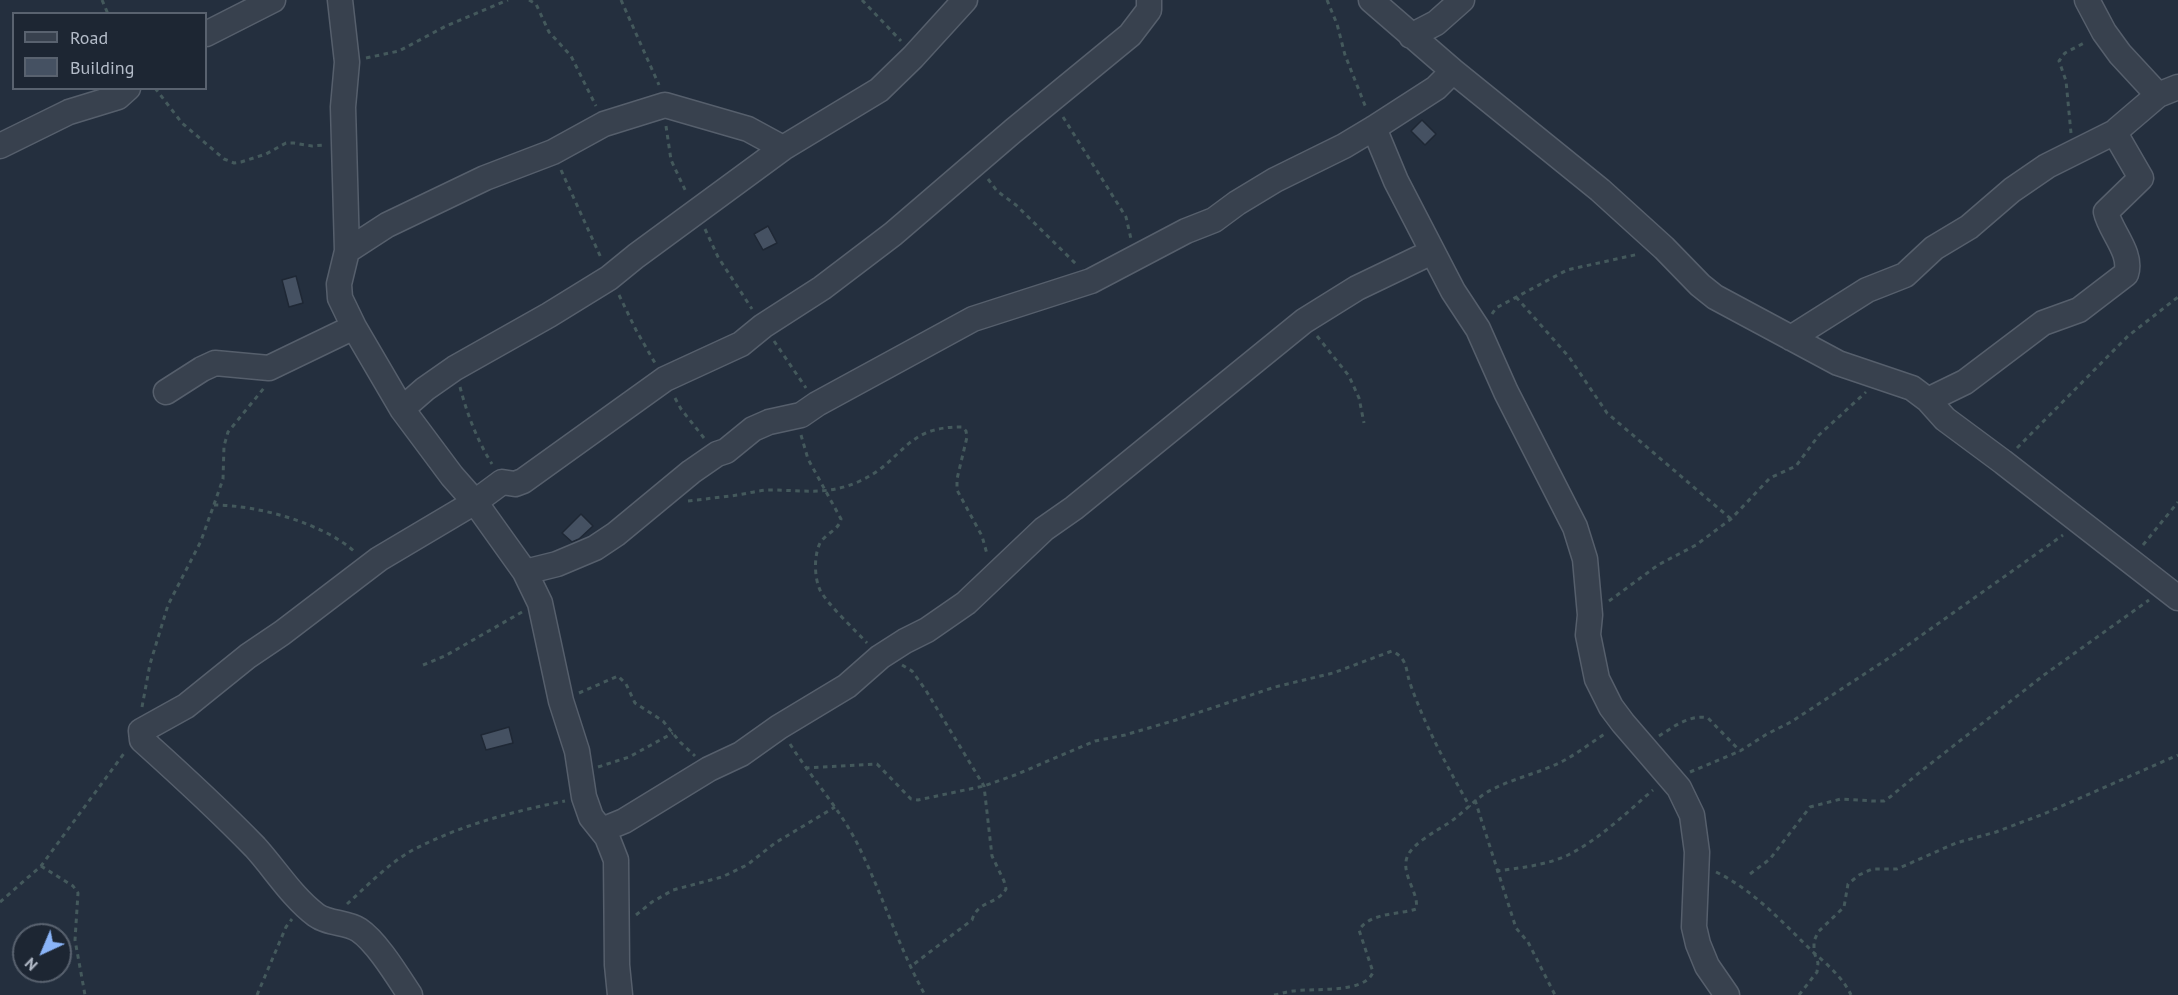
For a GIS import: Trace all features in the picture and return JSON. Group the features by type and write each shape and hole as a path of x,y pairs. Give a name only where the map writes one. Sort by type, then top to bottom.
{"street":[{"path":"207,33 273,0"},
{"path":"402,409 455,368 609,278 783,148 879,90 914,57 965,0"},
{"path":"410,995 394,971 358,929 318,916 255,848 142,740 141,733 186,706 248,656 282,633 369,566 475,502 502,482 515,484 523,481 665,379 741,344 763,326 822,288 893,234 1130,35 1149,9 1149,0"},
{"path":"1371,0 1453,71 1600,190 1715,297 1838,363 1912,388 1928,400 1945,419 2172,593"},
{"path":"1411,36 1436,23 1462,0"},
{"path":"1791,338 1867,290 1905,275 1934,248 1969,227 2012,190 2047,166 2117,131 2168,91 2120,54 2104,32 2087,0"},
{"path":"335,4 346,62 343,107 347,251 339,284 340,298 354,327 402,409 452,476 475,502 525,572 540,603 561,702 577,751 584,797 591,817 612,846 616,860 616,930 620,995"},
{"path":"525,572 556,564 595,548 616,534 691,472 717,454 726,451 758,426 801,416 817,404 972,319 1091,281 1186,231 1214,220 1275,180 1344,146 1374,128 1436,88 1453,71"},
{"path":"0,146 69,112 118,97 126,90"},
{"path":"347,251 387,225 475,183 553,152 604,124 665,105 748,129 783,148"},
{"path":"1374,128 1396,181 1453,291 1478,329 1506,392 1575,527 1584,559 1590,615 1588,635 1597,679 1611,707 1623,723 1679,788 1692,815 1696,862 1694,927 1698,944 1716,981 1727,995"},
{"path":"1928,400 1965,382 2043,324 2079,310 2126,274 2127,266 2122,248 2106,212 2142,178 2119,140 2117,131"},
{"path":"602,830 624,821 709,769 741,754 779,727 847,686 880,657 927,630 966,603 1044,529 1074,508 1304,321 1357,288 1432,252"},
{"path":"166,392 215,363 265,369 278,365 354,327"}],"path":[{"path":"346,62 399,51 446,26 508,0"},
{"path":"529,0 536,4 549,32 571,56 604,124"},
{"path":"621,0 637,32 665,105 671,160 696,212"},
{"path":"862,0 891,29 914,57"},
{"path":"1327,0 1337,24 1345,55 1374,128"},
{"path":"2076,151 2068,114 2066,81 2059,62 2065,53 2104,32"},
{"path":"157,90 183,123 224,159 234,163 266,154 286,143 312,146 344,142"},
{"path":"1052,99 1126,217 1131,237 1131,261"},
{"path":"553,152 609,278 626,306 636,330 681,409 717,454"},
{"path":"976,164 998,191 1038,226 1091,281"},
{"path":"1478,329 1496,308 1567,270 1664,248"},
{"path":"1516,297 1569,357 1607,413 1731,519"},
{"path":"2003,462 2128,336 2178,297"},
{"path":"1304,321 1346,370 1359,398 1364,423"},
{"path":"140,715 150,664 168,605 201,541 223,479 224,446 228,432 267,385 278,365"},
{"path":"455,368 465,405 482,448 502,482"},
{"path":"1590,615 1635,581 1696,545 1731,519 1770,478 1796,466 1832,421 1882,378"},
{"path":"801,416 801,441 807,459 841,521 819,546 815,562 820,589 880,657 906,667 918,678 937,706 984,786 992,856 1004,881 1005,892 977,909 972,920 910,967"},
{"path":"679,504 768,490 826,492 860,481 876,471 914,437 930,430 947,427 965,429 967,437 957,478 957,490 982,536 988,557 989,582"},
{"path":"2131,560 2178,502"},
{"path":"214,505 230,505 292,519 324,531 346,544 369,566"},
{"path":"1496,871 1531,866 1568,855 1605,832 1669,776 1686,774 1740,751 1791,722 1898,652 2081,522"},
{"path":"1750,874 1770,859 1810,807 1841,799 1884,801 2044,675 2172,593"},
{"path":"423,665 445,656 540,603"},
{"path":"805,768 877,764 911,799 918,800 984,786 1095,741 1125,735 1275,687 1333,673 1392,651 1407,664 1410,683 1428,727 1470,807"},
{"path":"561,702 618,676 626,684 635,703 663,721 680,742 709,769"},
{"path":"1644,746 1680,722 1703,717 1708,718 1740,751"},
{"path":"1274,995 1293,991 1348,987 1366,982 1373,972 1359,935 1360,928 1378,916 1416,909 1406,869 1408,856 1421,842 1491,790 1564,761 1623,723"},
{"path":"779,727 805,768 835,807 859,847 910,967 925,995"},
{"path":"580,772 629,757 673,733"},
{"path":"0,902 41,866 123,758 126,749"},
{"path":"1799,995 1817,972 1818,963 1814,952 1818,933 1844,907 1848,884 1859,875 1872,869 1897,869 1956,843 1996,832 2046,813 2178,756"},
{"path":"326,920 410,852 450,833 505,813 584,797"},
{"path":"1475,800 1515,928 1528,942 1555,995"},
{"path":"616,930 652,902 673,890 722,877 747,865 775,843 835,807"},
{"path":"1696,862 1729,878 1745,890 1796,934 1846,984 1851,995"},
{"path":"41,866 73,886 78,893 75,940 85,995"},
{"path":"257,995 286,927 303,902"}],"building":[{"path":"1422,120 1436,134 1425,145 1411,131"},
{"path":"768,226 777,243 763,250 754,234"},
{"path":"296,276 303,303 289,307 282,280"},
{"path":"581,514 593,526 579,539 572,542 562,533"},
{"path":"509,727 513,743 486,750 481,735"}]}
